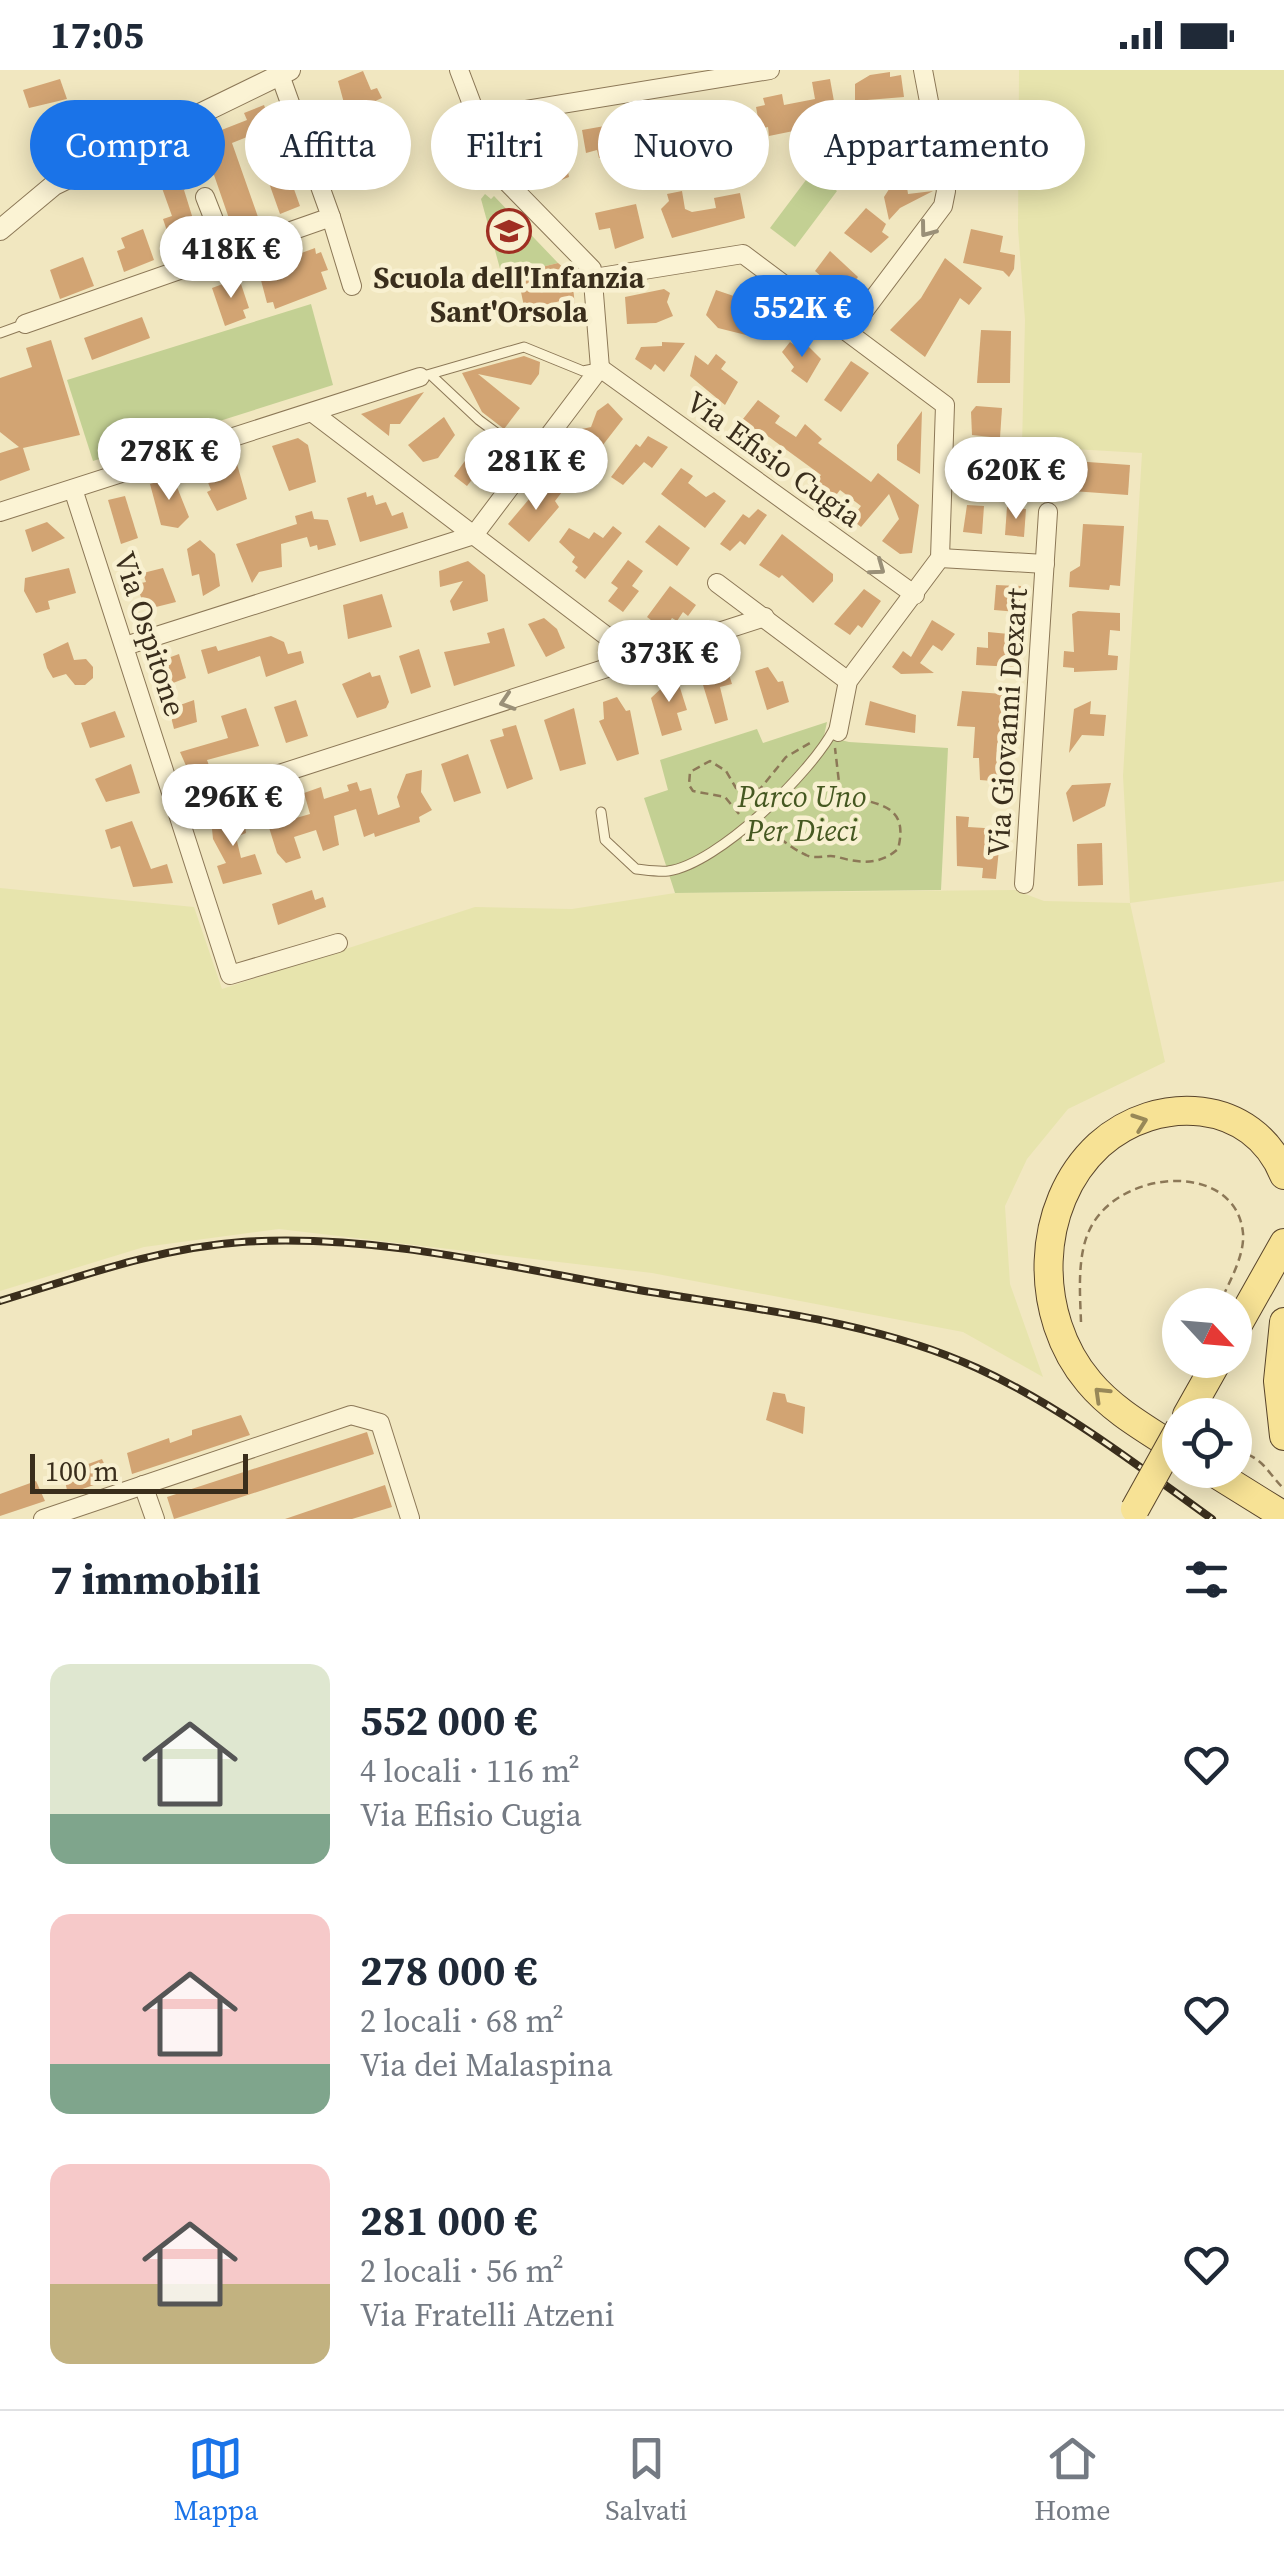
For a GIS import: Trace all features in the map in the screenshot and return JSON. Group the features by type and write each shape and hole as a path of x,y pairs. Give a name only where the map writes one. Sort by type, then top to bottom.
{"main road":[{"path":"1162,1439 1106,1400 1088,1381 1052,1309 1048,1256 1064,1198 1098,1146 1122,1128 1171,1112 1220,1112 1238,1120 1270,1148 1284,1174"},
{"path":"1252,1300 1284,1243"},
{"path":"1284,1322 1278,1381 1284,1436"},
{"path":"1132,1514 1162,1460"},
{"path":"1239,1488 1284,1516"}],"street":[{"path":"459,70 470,100"},
{"path":"578,101 770,70"},
{"path":"848,331 943,206 946,191 923,70"},
{"path":"0,230 54,185 285,72 352,286"},
{"path":"124,646 474,534 600,368 592,269 515,190"},
{"path":"206,197 227,253"},
{"path":"25,324 331,216"},
{"path":"594,278 743,254 945,404 940,558 848,681 835,735"},
{"name":"Via Efisio Cugia","path":"600,368 915,595"},
{"path":"0,512 425,376"},
{"path":"313,413 638,660"},
{"name":"Via Ospitone","path":"73,489 230,975 338,942"},
{"name":"Via Giovanni Dexart","path":"1024,884 1048,512"},
{"name":"Via Giovanni Dexart","path":"940,558 1045,564"},
{"path":"717,583 848,681"},
{"path":"178,807 765,616"},
{"path":"43,1519 351,1415 380,1423 410,1519"},
{"path":"144,1485 155,1519"}],"lane":[{"path":"0,333 25,324"},
{"path":"425,376 524,348 582,371 600,368"},
{"path":"425,376 532,459"},
{"path":"601,812 605,840 636,869 668,871 744,826 795,785 835,735"}],"path":[{"path":"835,735 840,791 884,803 894,815 900,841 890,856 857,865 838,857 811,858 777,834 750,833 744,826 725,797 693,791 689,785 690,772 710,760 726,771 736,788 760,788 786,758 807,744 835,735"},
{"path":"1087,1336 1080,1322 1080,1277 1088,1231 1113,1198 1150,1182 1176,1180 1206,1186 1237,1216 1243,1233 1238,1260 1226,1288"},
{"path":"1252,1455 1266,1464 1284,1490"}],"shaded area":[{"path":"1019,70 1284,70 1284,881 1130,903 1123,776 1142,453 1022,446 1025,320 1018,190 1085,190 1085,100 1019,100"},
{"path":"0,888 194,907 222,989 475,907 572,909 675,893 1015,890 1044,901 1130,903 1165,1062 1068,1109 1027,1159 1005,1206 1010,1284 1043,1377 963,1332 652,1273 279,1229 144,1247 0,1291"}],"green space":[{"path":"798,190 837,191 795,247 770,228"},
{"path":"485,194 491,199 494,196 558,263 517,273 518,282 505,287 481,199"},
{"path":"311,304 333,385 93,461 67,380"},
{"name":"Parco Uno Per Dieci","path":"827,722 824,736 849,742 948,748 941,890 675,893 644,798 668,790 660,760 757,729 763,743"}],"building":[{"path":"363,71 371,90 377,88 382,98 343,100 338,81"},
{"path":"870,75 901,75 904,97 855,100 855,84"},
{"path":"60,79 67,99 30,100 29,108 23,90"},
{"path":"830,79 834,100 810,100 815,99 812,82"},
{"path":"782,94 784,105 789,104 789,132 769,136 769,100 763,98"},
{"path":"245,121 245,138 232,143 245,190 249,190 258,217 233,230 219,190 225,190 225,129"},
{"path":"598,127 598,154 597,150 586,153 582,130"},
{"path":"163,190 184,190 202,248 174,252 163,219 172,216"},
{"path":"271,190 294,190 300,206 280,214"},
{"path":"888,190 907,190 908,194 933,191 900,208 889,220 884,197"},
{"path":"682,191 685,209 692,212 716,208 714,198 740,193 745,218 672,238 661,209 669,201 667,194"},
{"path":"636,204 644,238 615,249 610,228 599,230 595,213"},
{"path":"866,208 886,224 882,232 889,237 871,253 844,233"},
{"path":"143,229 154,260 124,272 117,251 125,248 121,238"},
{"path":"971,229 1003,236 1000,252 1015,255 1009,277 1003,271 963,263"},
{"path":"315,248 316,254 321,252 328,270 321,272 327,289 275,309 273,302 267,303 258,269"},
{"path":"830,251 858,277 844,296 815,271"},
{"path":"83,257 94,286 60,299 50,270"},
{"path":"945,258 982,288 969,305 960,298 925,357 890,330 921,298"},
{"path":"558,263 572,275 575,307 563,310 560,301 525,311 517,273"},
{"path":"239,278 249,308 243,310 246,318 225,326 212,288"},
{"path":"664,289 670,293 667,302 673,316 656,323 627,324 625,297"},
{"path":"716,290 766,307 761,320 753,317 746,335 718,328 706,315"},
{"path":"142,317 150,338 92,360 84,338"},
{"path":"981,330 1011,331 1010,383 977,383"},
{"path":"801,339 821,359 807,383 791,371 794,367 782,352 790,342 796,346"},
{"path":"51,340 80,435 23,448 30,470 0,481 0,453 19,447 0,432 0,378 32,367 26,348"},
{"path":"662,342 685,343 664,372 655,364 651,370 635,359 641,347 662,346"},
{"path":"716,354 726,362 721,369 738,382 725,405 690,376 695,355 708,365"},
{"path":"524,356 540,362 539,374 531,385 478,374 520,408 504,429 482,412 462,373"},
{"path":"851,361 869,373 841,412 824,400"},
{"path":"424,392 400,424 390,424 389,436 361,414"},
{"path":"758,400 780,416 775,423 796,437 805,424 822,439 818,443 871,482 878,473 919,505 912,553 900,554 882,541 899,519 889,494 861,527 851,519 861,506 840,490 830,503 810,489 821,475 769,437 760,432 757,437 739,424"},
{"path":"608,403 623,419 599,450 585,440 582,429 591,427 597,411"},
{"path":"976,406 1002,408 1000,438 972,435 971,412"},
{"path":"922,411 920,474 897,460 897,445"},
{"path":"444,417 455,435 438,458 423,462 408,445"},
{"path":"648,436 668,447 652,468 644,462 623,485 611,477 636,444 640,447"},
{"path":"298,438 308,445 316,482 289,491 272,446"},
{"path":"475,447 499,464 484,484 474,477 467,486 454,476"},
{"path":"564,453 582,468 566,486 550,473"},
{"path":"1024,457 1052,458 1051,482 1022,482"},
{"path":"1074,461 1130,465 1128,495 1072,491"},
{"path":"237,464 247,499 217,511 207,492 211,490 207,480"},
{"path":"681,468 693,476 688,483 706,497 714,492 726,501 705,528 661,494"},
{"path":"173,477 189,517 178,528 161,525 150,484"},
{"path":"565,488 555,501 559,507 529,542 508,524 535,492"},
{"path":"366,492 367,497 373,495 376,505 386,502 392,516 403,512 408,528 360,542 347,498"},
{"path":"125,496 138,538 121,544 108,500"},
{"path":"967,505 984,506 982,534 963,532"},
{"path":"1007,507 1026,509 1024,537 1005,535"},
{"path":"758,509 767,515 745,545 740,541 730,551 720,544 743,514 749,518"},
{"path":"312,511 314,519 328,520 336,545 318,550 317,545 310,547 307,537 281,544 282,567 259,572 252,583 236,544 297,524 295,516"},
{"path":"47,522 65,538 32,552 25,530"},
{"path":"1083,524 1124,526 1120,586 1110,585 1109,590 1069,587 1070,572 1080,566"},
{"path":"659,525 690,548 677,566 645,542"},
{"path":"613,526 622,533 585,579 575,571 575,557 559,542 569,528 589,539 594,532 603,538"},
{"path":"782,534 833,574 833,581 813,603 782,575 779,578 759,565"},
{"path":"200,540 215,554 220,586 203,596 199,574 192,576 187,549"},
{"path":"628,560 643,571 632,586 639,591 623,612 608,601 618,588 611,583"},
{"path":"468,561 485,575 488,601 453,611 450,601 463,581 440,587 439,571"},
{"path":"69,568 76,593 48,601 50,609 36,613 24,591 25,578"},
{"path":"163,568 176,602 152,608 151,603 144,605 136,584 146,582 143,573"},
{"path":"996,585 1021,586 1019,612 994,610"},
{"path":"670,586 696,605 688,616 683,612 677,621 672,618 664,630 647,617"},
{"path":"864,589 881,601 862,628 858,625 850,635 834,624"},
{"path":"382,594 392,627 348,639 343,605"},
{"path":"1120,613 1120,631 1110,630 1108,655 1118,656 1117,670 1074,672 1074,668 1063,667 1064,651 1074,652 1072,614"},
{"path":"544,618 557,629 565,648 546,657 528,624"},
{"path":"932,620 955,634 942,651 933,645 920,663 934,673 901,674 892,667 903,651 911,657"},
{"path":"504,628 515,666 454,686 444,652 490,643 487,633"},
{"path":"988,632 1009,634 1014,667 976,665 977,647 988,648"},
{"path":"271,636 284,642 288,654 301,651 304,663 266,677 260,656 208,674 201,650 216,646 218,651"},
{"path":"68,642 74,660 86,659 93,667 93,678 85,685 75,685 66,674 53,678 47,668 43,654"},
{"path":"419,649 431,687 411,694 399,656"},
{"path":"179,654 186,678 160,688 154,663"},
{"path":"723,656 732,684 720,687 728,720 715,724 703,685 714,682 710,660"},
{"path":"768,667 778,682 783,681 789,702 767,710 755,671"},
{"path":"370,672 372,677 380,675 389,702 386,708 357,718 342,684"},
{"path":"675,672 687,710 677,713 682,730 662,736 651,698 667,683 664,675"},
{"path":"962,691 1003,694 999,745 1009,753 1006,782 980,780 979,758 973,758 975,727 957,726"},
{"path":"617,697 626,711 630,710 639,754 617,761 599,721 604,719 603,702"},
{"path":"194,700 197,722 174,729 169,709"},
{"path":"296,700 308,736 286,743 274,707"},
{"path":"870,701 916,715 915,733 865,725"},
{"path":"1091,701 1090,714 1106,715 1104,736 1082,735 1069,753 1074,709"},
{"path":"246,708 259,746 207,760 211,771 191,777 180,752 228,738 221,716"},
{"path":"574,708 586,764 560,771 544,720"},
{"path":"115,711 125,737 90,748 81,723"},
{"path":"516,725 533,779 507,789 490,740 504,736 502,729"},
{"path":"468,754 481,793 454,802 441,764"},
{"path":"131,764 140,793 106,802 95,779"},
{"path":"422,770 421,792 432,810 419,817 420,822 364,837 356,809 334,816 339,845 323,851 316,830 294,837 301,858 286,863 277,853 266,818 268,805 282,799 289,820 310,814 304,793 321,787 324,799 349,791 347,785 357,782 360,791 371,788 378,815 400,807 397,797 406,774"},
{"path":"1111,783 1105,806 1073,822 1066,793 1072,785"},
{"path":"243,812 246,833 236,837 241,858 255,854 262,874 223,884 217,866 226,863 213,839 211,819"},
{"path":"956,816 969,817 968,827 1001,829 996,879 982,878 983,868 957,866"},
{"path":"132,821 151,869 167,864 173,883 133,887 120,846 111,849 105,830"},
{"path":"1102,843 1103,885 1078,886 1077,844"},
{"path":"312,890 315,900 323,897 326,907 278,925 272,904"},
{"path":"773,1392 785,1394 787,1402 805,1407 803,1434 766,1420"},
{"path":"241,1415 250,1435 132,1474 127,1453 169,1438 170,1443 192,1435 192,1430"},
{"path":"367,1432 374,1454 174,1519 167,1497"},
{"path":"102,1459 111,1479 68,1494 63,1473"},
{"path":"36,1481 45,1501 0,1516 0,1494"},
{"path":"385,1485 392,1507 352,1519 285,1519"}],"railway":[{"path":"0,1301 180,1250 242,1242 292,1241 341,1242 441,1254 768,1310 896,1338 977,1368 1068,1418 1212,1519"}],"place":[{"name":"Scuola dell'Infanzia Sant'Orsola","path":"509,231"}]}
